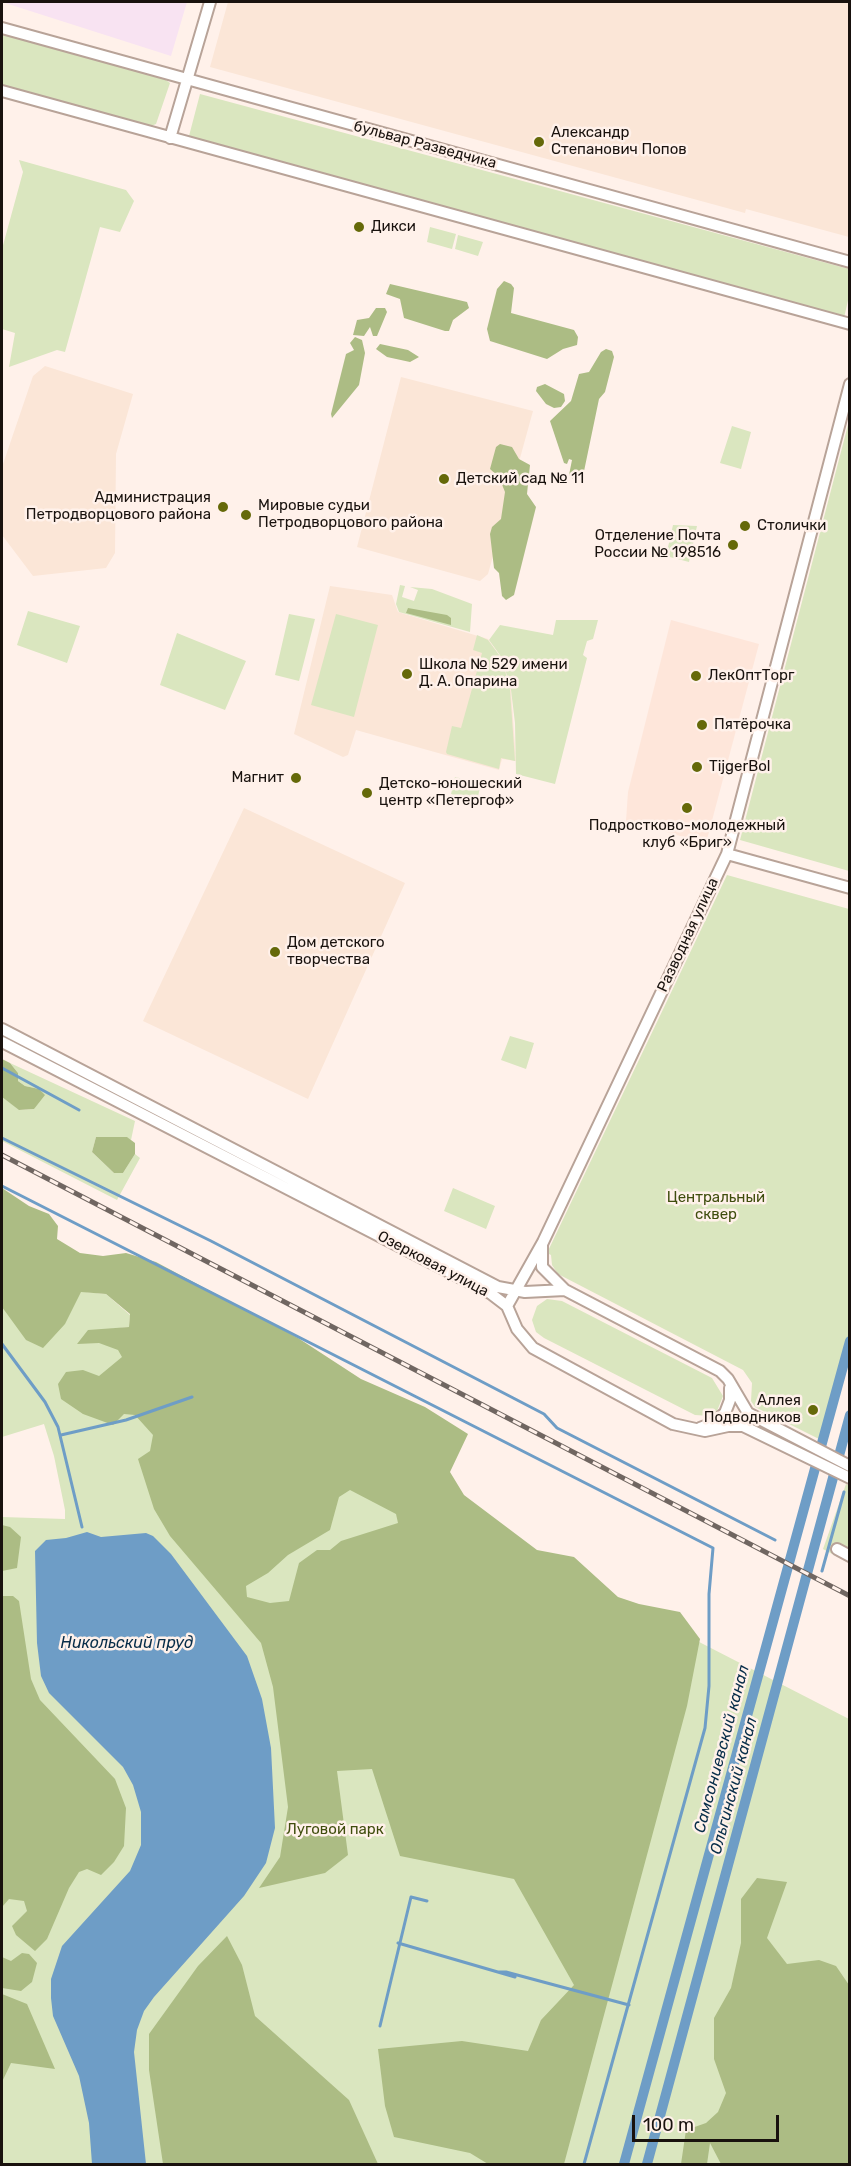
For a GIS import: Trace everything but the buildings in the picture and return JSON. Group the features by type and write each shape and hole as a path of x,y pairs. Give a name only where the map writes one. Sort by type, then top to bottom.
{"street":[{"path":"170,138 210,2"},
{"name":"бульвар Разведчика","path":"2,28 849,262"},
{"path":"2,91 849,324"},
{"name":"Разводная улица","path":"507,1306 543,1242 727,854 849,384"},
{"path":"727,854 849,888"},
{"name":"Озерковая улица","path":"2,1029 498,1287 515,1291 565,1290"},
{"name":"Озерковая улица","path":"2,1042 490,1293 507,1306 521,1336 540,1352 673,1424 712,1431 728,1426 743,1426 804,1449"},
{"name":"Озерковая улица","path":"543,1242 542,1267 565,1290 720,1371 728,1379 748,1413 804,1449 849,1472"},
{"path":"693,1429 706,1427 724,1413 731,1393 728,1379"},
{"path":"837,1549 849,1556"}],"shaded area":[{"path":"2,2 187,2 171,56"},
{"path":"228,2 849,2 849,237 746,209 745,213 210,67"},
{"path":"45,366 133,394 116,454 115,553 106,568 33,576 2,535 2,467 33,376"},
{"name":"Детский сад № 11","path":"401,377 533,411 488,574 480,581 357,547"},
{"name":"Школа № 529 имени Д. А. Опарина","path":"330,586 392,595 398,612 488,639 502,659 511,690 516,761 502,759 499,770 356,730 348,755 343,757 294,734"},
{"path":"671,620 759,644 706,843 626,821 628,792"},
{"name":"Дом детского творчества","path":"244,808 405,883 308,1099 143,1021"}],"green space":[{"path":"2,34 163,78 170,83 156,124 151,126 2,85"},
{"path":"200,94 849,269 849,296 844,318 189,136"},
{"path":"19,160 126,190 134,201 120,232 100,227 65,352 57,350 9,367 15,333 2,329 2,249 23,172"},
{"path":"430,227 456,234 452,249 427,242"},
{"path":"458,235 483,242 478,256 455,249"},
{"path":"504,281 514,288 511,313 574,330 578,337 577,345 563,349 547,359 490,341 487,329 497,289"},
{"path":"390,284 467,302 469,308 453,320 449,331 445,331 404,318 400,299 386,294"},
{"path":"376,308 385,308 387,312 377,336 373,336 370,327 364,336 353,335 357,320 369,318"},
{"path":"355,337 362,340 365,353 359,385 332,418 331,414 346,354 354,350 350,343"},
{"path":"380,344 408,350 419,357 410,362 387,357 376,349"},
{"path":"606,349 612,351 614,357 605,392 599,399 583,476 574,480 569,475 572,460 569,459 567,464 564,463 550,421 571,401 579,374 589,372 601,352"},
{"path":"545,384 564,394 565,401 561,407 554,408 546,404 536,391 537,387"},
{"path":"849,421 850,871 740,840"},
{"path":"732,426 751,432 741,469 720,463"},
{"path":"500,444 512,447 519,459 530,465 527,494 536,507 514,595 506,600 502,596 499,573 494,568 490,534 492,527 501,519 505,492 499,477 490,469 496,447"},
{"path":"673,525 697,526 689,562 666,556"},
{"path":"400,585 405,586 402,597 414,601 418,590 410,587 432,589 472,604 470,632 399,612 396,604"},
{"path":"408,608 447,615 451,618 451,625 406,613"},
{"path":"28,611 80,626 67,663 17,645"},
{"path":"289,614 315,619 299,681 275,675"},
{"path":"336,614 378,625 354,717 311,705"},
{"path":"556,620 598,620 593,639 587,641 583,655 587,658 555,784 516,774 515,723 511,690 502,658 489,640 500,625 553,635"},
{"path":"177,633 246,661 225,710 160,685"},
{"path":"477,635 488,640 502,659 510,690 515,761 501,758 499,769 446,752 452,726 461,728 482,653 473,650"},
{"path":"455,777 481,783 477,801 451,794"},
{"name":"Центральный сквер","path":"727,875 849,909 849,1333 821,1440 755,1407 751,1401 752,1383 743,1370 558,1274 552,1265 551,1255 547,1253"},
{"path":"510,1036 534,1043 526,1069 501,1060"},
{"path":"2,1059 10,1063 18,1073 18,1081 25,1086 39,1089 45,1095 34,1109 19,1110 2,1097"},
{"path":"10,1063 135,1121 131,1140 126,1137 96,1137 92,1152 114,1173 123,1173 135,1154 140,1158 117,1200 2,1141 2,1097 20,1110 34,1109 39,1089 25,1086 18,1081 18,1073"},
{"path":"96,1137 127,1137 135,1143 135,1154 123,1173 114,1173 92,1152"},
{"path":"2,1188 29,1206 49,1214 58,1226 57,1239 80,1253 103,1256 126,1253 156,1262 298,1338 361,1379 425,1407 468,1434 450,1472 464,1495 537,1550 574,1557 618,1597 639,1604 680,1612 700,1639 687,1706 564,2164 488,2164 470,2153 394,2137 385,2106 378,2049 462,2041 528,2051 541,2020 574,1985 514,1879 400,1856 372,1769 337,1771 348,1855 325,1873 259,1888 280,1857 288,1807 273,1687 261,1643 170,1536 154,1509 138,1459 150,1451 153,1435 135,1415 124,1414 113,1425 83,1414 61,1399 58,1384 66,1372 83,1370 99,1376 122,1357 118,1350 99,1343 77,1344 88,1330 129,1327 130,1314 106,1294 81,1292 65,1324 43,1348 26,1340 2,1307","holes":["350,1490 396,1514 398,1523 341,1541 330,1550 317,1550 299,1563 289,1601 270,1603 247,1597 246,1586 268,1573 288,1555 330,1530 339,1497"]},
{"path":"453,1188 495,1206 486,1229 444,1211"},
{"name":"Луговой парк","path":"2,1284 106,1294 130,1315 129,1327 94,1331 849,1719 849,2164 2,2164 2,1517 65,1519 65,1510 54,1456 44,1424 2,1437"},
{"path":"547,1299 562,1301 712,1378 723,1396 717,1411 710,1416 695,1415 544,1338 536,1332 532,1320 537,1306"},
{"path":"846,1484 850,1486 849,1563 823,1549"},
{"path":"2,1525 10,1527 21,1537 17,1568 2,1571"},
{"path":"2,1596 13,1596 19,1601 31,1679 40,1700 115,1779 126,1808 124,1846 114,1862 101,1875 87,1869 79,1872 69,1888 47,1939 35,1951 16,1935 12,1926 27,1911 24,1901 9,1899 2,1907"},
{"path":"757,1878 787,1882 767,1938 787,1964 819,1960 836,1966 849,1985 849,2164 721,2164 710,2143 707,2164 681,2164 686,2130 706,2123 718,2112 726,2093 714,2059 714,2018 731,1988 741,1943 741,1899"},
{"path":"227,1936 242,1965 255,2016 349,2100 378,2164 163,2164 149,2070 149,2034 198,1966"},
{"path":"22,1953 29,1954 37,1963 32,1982 21,1991 2,1988 2,1957 11,1961"},
{"path":"2,1994 27,2004 55,2069 11,2063 2,2082"}],"water":[{"name":"Никольский пруд","path":"87,1532 101,1537 146,1533 153,1536 171,1554 247,1656 262,1699 271,1748 275,1828 266,1863 244,1896 154,1997 144,2011 137,2030 134,2052 146,2164 92,2164 89,2123 79,2076 53,2016 51,1998 51,1979 62,1946 130,1871 141,1845 141,1812 133,1785 123,1767 49,1693 41,1676 37,1643 35,1551 46,1540 66,1538"}],"waterway":[{"path":"2,1068 79,1110"},
{"path":"2,1138 211,1241 544,1414 557,1428 775,1540"},
{"path":"2,1186 713,1548 709,1594 709,1686 705,1728 584,2164"},
{"name":"Самсониевский канал","path":"624,2164 850,1341"},
{"path":"2,1344 45,1402 58,1427 82,1527"},
{"path":"61,1435 126,1420 192,1397"},
{"name":"Ольгинский канал","path":"647,2164 850,1415"},
{"path":"822,1571 844,1492"},
{"path":"380,2026 411,1897 427,1901"},
{"path":"398,1943 515,1977"},
{"path":"499,1972 629,2005"}],"railway":[{"path":"2,1155 850,1596"}],"place":[{"name":"Александр Степанович Попов","path":"539,142"},
{"name":"Дикси","path":"359,227"},
{"name":"Детский сад № 11","path":"444,479"},
{"name":"Администрация Петродворцового района","path":"223,507"},
{"name":"Мировые судьи Петродворцового района","path":"246,515"},
{"name":"Столички","path":"745,526"},
{"name":"Отделение Почта России № 198516","path":"733,545"},
{"name":"Школа № 529 имени Д. А. Опарина","path":"407,674"},
{"name":"ЛекОптТорг","path":"696,676"},
{"name":"Пятёрочка","path":"702,725"},
{"name":"TijgerBol","path":"697,767"},
{"name":"Магнит","path":"296,778"},
{"name":"Детско-юношеский центр «Петергоф»","path":"367,793"},
{"name":"Подростково-молодежный клуб «Бриг»","path":"687,808"},
{"name":"Дом детского творчества","path":"275,952"},
{"name":"Аллея Подводников","path":"813,1410"}]}
